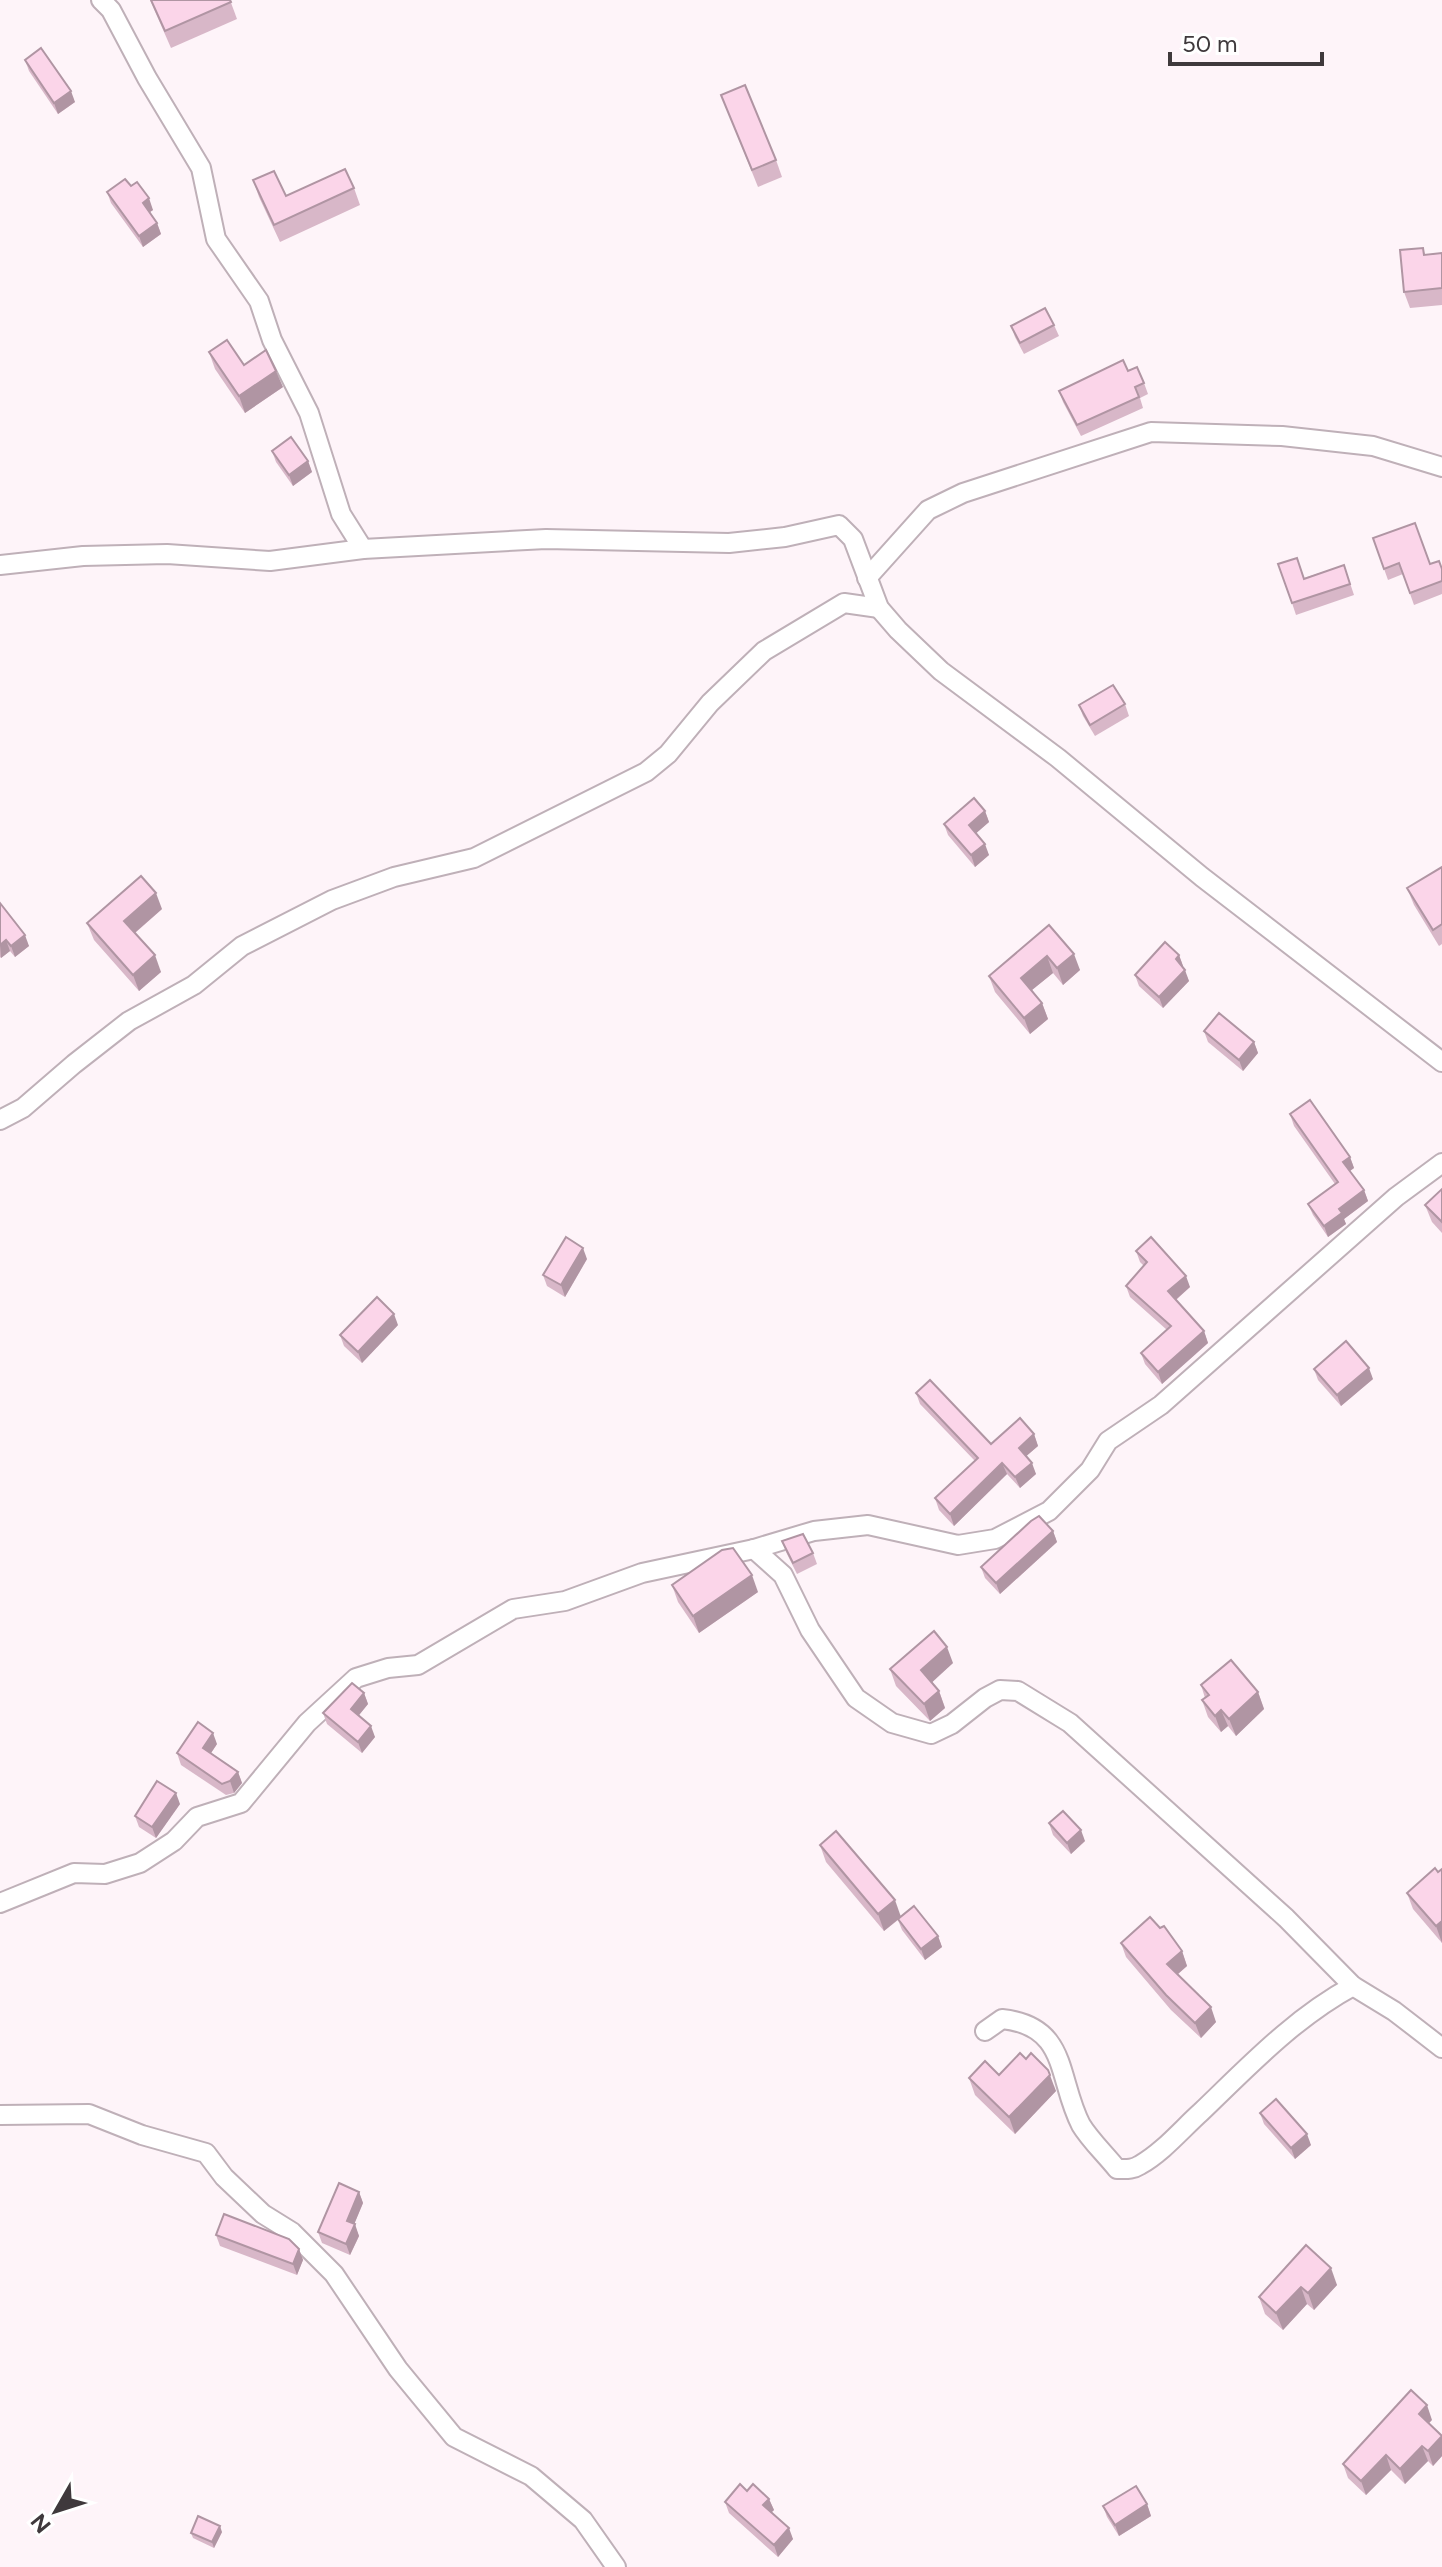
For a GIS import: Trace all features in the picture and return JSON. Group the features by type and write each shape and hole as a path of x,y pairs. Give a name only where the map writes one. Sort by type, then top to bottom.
{"street":[{"path":"101,0 111,10 201,168 216,239 259,301 272,340 309,413 341,514 363,549"},
{"path":"867,578 928,510 963,493 1151,432 1282,436 1358,444 1442,467"},
{"path":"0,565 83,556 167,554 270,561 363,549 546,539 729,543 785,537 839,525 853,539 879,608 941,671 1058,758 1202,877 1442,1062"},
{"path":"0,1120 23,1108 129,1021 194,985 242,946 344,895 394,877 474,858 646,772 668,754 710,703 764,651 844,603 879,608"},
{"path":"0,1903 74,1873 105,1874 140,1863 174,1841 197,1817 241,1803 307,1723 356,1678 388,1668 418,1665 513,1609 565,1601 642,1573 754,1549 814,1531 868,1525 958,1545 995,1539 1049,1511 1090,1470 1108,1441 1161,1405 1396,1197 1442,1163"},
{"path":"754,1549 783,1575 810,1630 856,1698 892,1723 931,1734 952,1724 1000,1690 1018,1691 1070,1723 1286,1918 1353,1986 1394,2011 1442,2048"},
{"path":"985,2031 1002,2019 1018,2020 1043,2033 1061,2061 1082,2126 1117,2169 1130,2170 1171,2140 1286,2031 1321,2003 1353,1986"},
{"path":"0,2115 89,2114 142,2135 206,2153 263,2214 292,2232 334,2274 398,2369 454,2437 531,2476 583,2520 616,2567"}],"building":[{"path":"151,0 230,0 231,2 165,31"},
{"path":"41,48 71,91 54,103 25,60"},
{"path":"745,85 776,160 752,170 721,95"},
{"path":"345,169 354,188 274,225 253,180 274,171 286,196"},
{"path":"125,179 131,186 137,182 149,198 143,203 157,223 139,236 107,192"},
{"path":"1423,248 1424,255 1442,253 1442,288 1404,292 1400,250"},
{"path":"1045,308 1054,325 1020,343 1011,326"},
{"path":"227,340 244,365 266,350 276,371 239,396 209,352"},
{"path":"1123,360 1128,371 1137,367 1144,383 1135,387 1139,397 1077,425 1059,391"},
{"path":"291,437 308,461 289,475 272,451"},
{"path":"1415,523 1430,564 1439,561 1442,581 1410,593 1399,563 1384,569 1373,538"},
{"path":"1297,558 1304,579 1344,565 1350,584 1292,603 1278,564"},
{"path":"1113,685 1125,704 1090,725 1079,705"},
{"path":"974,798 985,811 969,825 985,844 971,855 944,824"},
{"path":"1442,867 1442,924 1433,930 1407,888"},
{"path":"141,876 156,893 124,921 155,955 133,975 87,923"},
{"path":"0,903 25,935 11,946 6,940 0,945"},
{"path":"1049,925 1074,954 1057,968 1047,956 1021,978 1042,1003 1024,1018 989,976"},
{"path":"1165,942 1179,955 1176,959 1185,970 1159,997 1135,975"},
{"path":"1219,1013 1254,1042 1239,1060 1204,1031"},
{"path":"1310,1100 1350,1157 1343,1162 1364,1190 1339,1209 1342,1213 1324,1226 1308,1204 1338,1182 1290,1114"},
{"path":"1442,1189 1442,1222 1425,1205"},
{"path":"566,1237 583,1248 561,1285 543,1275"},
{"path":"1151,1237 1186,1276 1168,1291 1204,1331 1158,1372 1141,1353 1171,1326 1126,1286 1147,1262 1136,1251"},
{"path":"377,1297 394,1314 358,1352 340,1335"},
{"path":"1346,1341 1369,1368 1337,1395 1314,1369"},
{"path":"930,1380 991,1444 1020,1418 1034,1434 1019,1448 1032,1463 1015,1477 1002,1463 950,1514 935,1498 978,1458 916,1393"},
{"path":"1039,1516 1053,1531 996,1583 981,1567"},
{"path":"803,1534 813,1553 793,1563 782,1541"},
{"path":"733,1548 752,1575 693,1616 672,1585 722,1550"},
{"path":"934,1631 947,1647 921,1670 939,1691 924,1704 890,1669"},
{"path":"1231,1660 1258,1692 1229,1719 1221,1710 1215,1716 1202,1700 1209,1695 1201,1685"},
{"path":"352,1683 364,1693 351,1709 371,1726 358,1742 323,1713"},
{"path":"198,1722 213,1733 203,1748 238,1772 230,1781 222,1784 177,1753"},
{"path":"157,1781 176,1793 152,1827 135,1816"},
{"path":"1063,1811 1081,1830 1067,1843 1049,1823"},
{"path":"836,1831 895,1900 878,1914 820,1845"},
{"path":"1435,1868 1438,1872 1442,1869 1442,1921 1436,1926 1407,1893"},
{"path":"914,1906 938,1936 921,1949 898,1919"},
{"path":"1150,1917 1160,1928 1164,1926 1182,1951 1167,1964 1211,2007 1195,2023 1121,1943"},
{"path":"1020,2053 1026,2059 1031,2053 1050,2075 1009,2117 969,2078 985,2061 999,2075"},
{"path":"1276,2099 1307,2134 1291,2148 1260,2113"},
{"path":"339,2183 359,2192 347,2221 355,2224 346,2244 318,2232"},
{"path":"224,2214 289,2239 299,2249 293,2264 216,2235"},
{"path":"1306,2245 1331,2268 1308,2293 1301,2287 1276,2313 1259,2297"},
{"path":"1411,2390 1427,2405 1419,2414 1442,2436 1428,2451 1422,2446 1400,2469 1386,2455 1361,2481 1343,2464"},
{"path":"740,2484 747,2491 753,2484 769,2499 763,2505 789,2528 774,2545 725,2502"},
{"path":"1136,2486 1147,2504 1115,2525 1103,2506"},
{"path":"198,2516 220,2526 212,2542 191,2533"}]}
